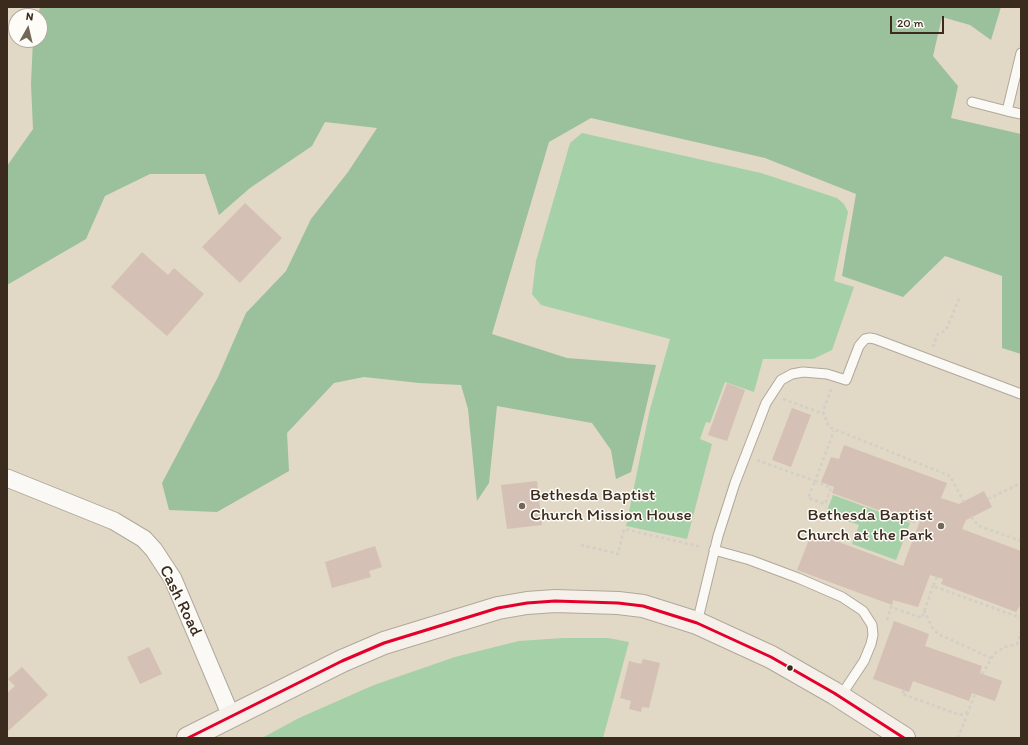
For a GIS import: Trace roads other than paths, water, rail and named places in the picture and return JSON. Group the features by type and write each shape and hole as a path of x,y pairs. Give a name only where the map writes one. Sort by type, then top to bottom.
{"main road":[{"path":"188,738 342,661 384,643 498,608 527,603 555,601 618,603 643,606 697,623 771,657 840,697 904,738"}],"street":[{"name":"Cash Road","path":"7,478 114,521 144,538 154,550 173,579 231,716"}],"lane":[{"path":"1007,111 1021,53"},
{"path":"972,102 1021,114"},
{"path":"697,623 722,520 771,394 781,380 792,374 816,372 836,376 846,380 859,346 865,339 870,338 1021,394"},
{"path":"714,550 750,560 791,575 850,601 868,617 872,625 873,635 864,662 840,697"}],"place":[{"name":"Bethesda Baptist Church Mission House","path":"522,506"},
{"name":"Bethesda Baptist Church at the Park","path":"941,526"}]}
